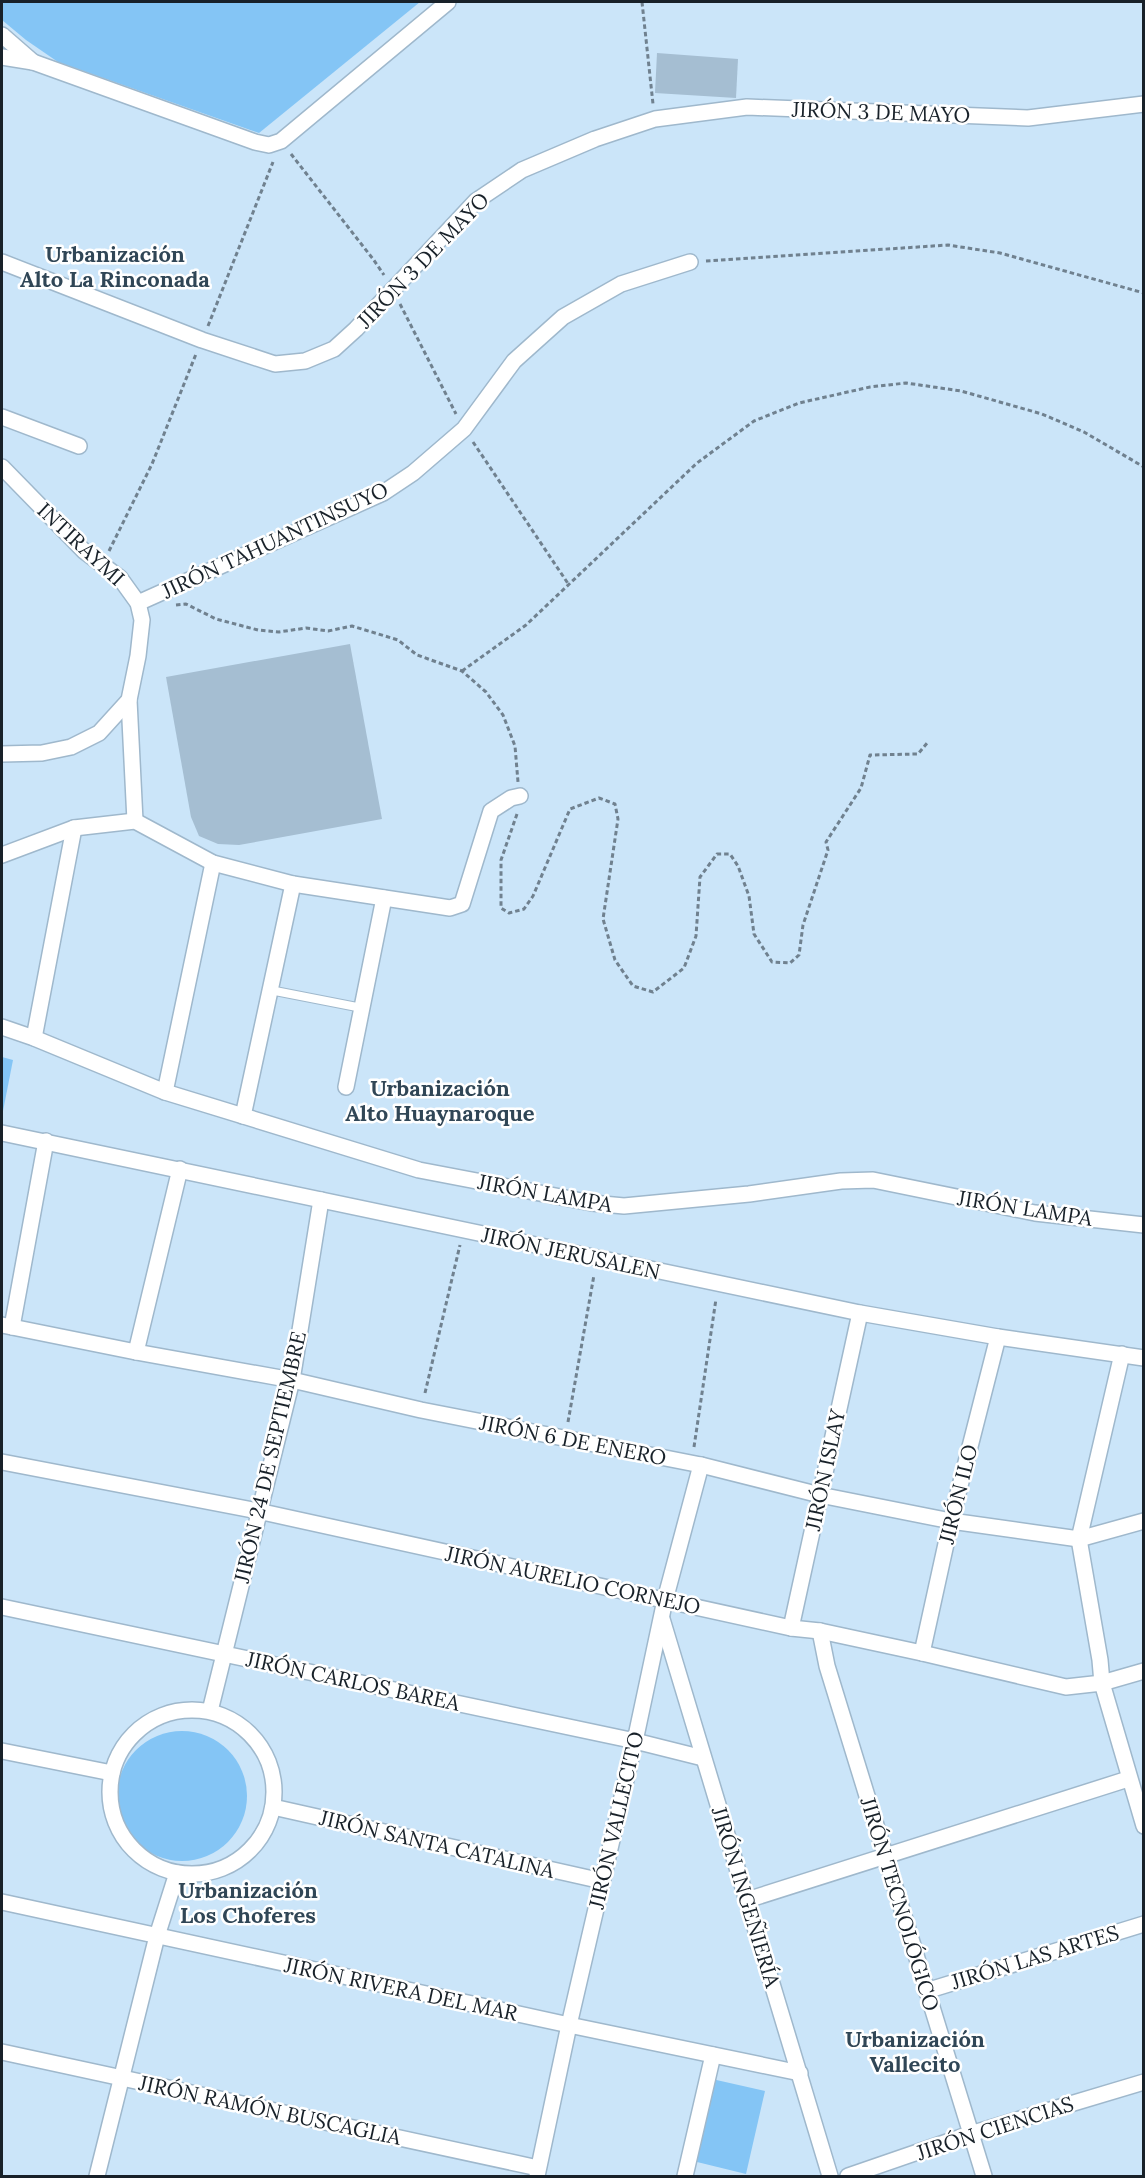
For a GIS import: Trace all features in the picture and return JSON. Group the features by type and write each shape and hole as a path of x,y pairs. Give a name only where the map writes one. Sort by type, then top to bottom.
{"street":[{"path":"2,57 33,63 269,145 281,141 448,2"},
{"path":"2,35 33,63"},
{"name":"JIRÓN 3 DE MAYO","path":"2,262 202,340 275,364 305,361 334,349 356,329 476,201 522,170 595,139 655,118 747,107 1028,118 1143,104"},
{"name":"JIRÓN TAHUANTINSUYO","path":"138,603 383,493 413,473 464,429 514,361 563,317 621,284 690,262"},
{"path":"2,417 79,446"},
{"name":"INTIRAYMI","path":"2,467 84,551 120,578 138,603 142,620 138,656 129,700 135,821"},
{"path":"2,754 42,753 71,747 99,733 129,700"},
{"path":"2,855 74,828 135,821 213,863 293,884 450,908 462,904 491,812 511,798 520,796"},
{"path":"34,1038 74,828"},
{"path":"165,1092 213,863"},
{"path":"243,1116 293,884"},
{"path":"346,1087 384,898"},
{"name":"JIRÓN LAMPA","path":"2,1027 165,1092 419,1170 592,1203 624,1206 749,1194 841,1180 873,1180 1035,1212 1143,1226"},
{"name":"JIRÓN JERUSALEN","path":"2,1133 860,1313 998,1337 1143,1358"},
{"path":"7,1326 46,1141"},
{"path":"136,1352 180,1169"},
{"name":"JIRÓN 24 DE SEPTIEMBRE","path":"210,1711 292,1380 321,1200"},
{"name":"JIRÓN ISLAY","path":"791,1628 860,1313"},
{"name":"JIRÓN 6 DE ENERO","path":"7,1326 292,1380 421,1410 696,1464 820,1495 951,1521 1079,1539 1143,1521"},
{"name":"JIRÓN ILO","path":"921,1653 951,1521 998,1337"},
{"path":"1122,1354 1079,1539 1102,1683 1128,1779 1143,1819"},
{"name":"JIRÓN AURELIO CORNEJO","path":"2,1462 258,1511 791,1628 820,1631 1066,1687 1102,1683 1143,1671"},
{"name":"JIRÓN VALLECITO","path":"537,2172 568,2025 635,1741 696,1464"},
{"name":"JIRÓN CARLOS BAREA","path":"2,1606 635,1741 703,1758"},
{"name":"JIRÓN INGEÑIERÍA","path":"662,1617 830,2176"},
{"name":"JIRÓN TECNOLÓGICO","path":"820,1631 826,1666 984,2176"},
{"path":"178,1710 210,1711 238,1724 260,1746 272,1775 273,1807 261,1837 239,1860 210,1873 177,1873 152,1864 131,1848 117,1826 110,1800 112,1773 125,1743 148,1722 178,1710"},
{"path":"2,1751 112,1773"},
{"path":"747,1900 1128,1779"},
{"name":"JIRÓN SANTA CATALINA","path":"273,1807 602,1881"},
{"path":"97,2176 157,1936 177,1873"},
{"name":"JIRÓN RIVERA DEL MAR","path":"2,1902 800,2073"},
{"name":"JIRÓN LAS ARTES","path":"926,1991 1143,1924"},
{"name":"JIRÓN RAMÓN BUSCAGLIA","path":"2,2052 537,2172"},
{"path":"685,2176 713,2055"},
{"name":"JIRÓN CIENCIAS","path":"848,2176 970,2134 1143,2082"}],"lane":[{"path":"270,990 362,1008"}],"path":[{"path":"642,2 655,118"},
{"path":"281,141 374,259 393,290 464,429 569,585"},
{"path":"690,262 948,245 1000,252 1143,293"},
{"path":"462,671 526,626 697,463 754,421 799,404 870,387 906,383 961,392 1042,414 1084,432 1143,467"},
{"path":"167,606 186,604 216,619 269,631 279,632 306,628 328,631 352,626 398,640 417,655 462,671 486,692 503,715 515,746 521,805 501,860 501,908 509,913 524,909 533,897 570,809 599,798 615,804 618,819 603,919 615,960 633,986 653,992 684,968 696,936 700,877 717,854 730,854 738,866 749,896 754,934 772,962 790,963 799,955 803,925 828,850 826,842 861,788 870,755 918,754 928,742"},
{"path":"421,1410 463,1230"},
{"path":"565,1438 597,1259"},
{"path":"696,1464 719,1284"}],"shaded area":[{"path":"2,2 420,2 259,133 58,62 2,20"},
{"path":"2,1057 13,1060 3,1111 2,1110"},
{"path":"182,1731 207,1736 228,1750 242,1771 247,1796 242,1821 228,1842 207,1856 182,1861 157,1856 136,1842 122,1821 117,1796 122,1771 136,1750 157,1736"},
{"path":"712,2079 765,2091 746,2174 693,2161"}],"building":[{"path":"657,53 738,59 736,98 655,93"},
{"path":"350,644 382,819 239,845 218,844 199,836 191,817 166,677"}],"district":[{"name":"Urbanización Alto La Rinconada","path":"115,266"},
{"name":"Urbanización Alto Huaynaroque","path":"440,1100"},
{"name":"Urbanización Los Choferes","path":"248,1902"},
{"name":"Urbanización Vallecito","path":"915,2052"}]}
